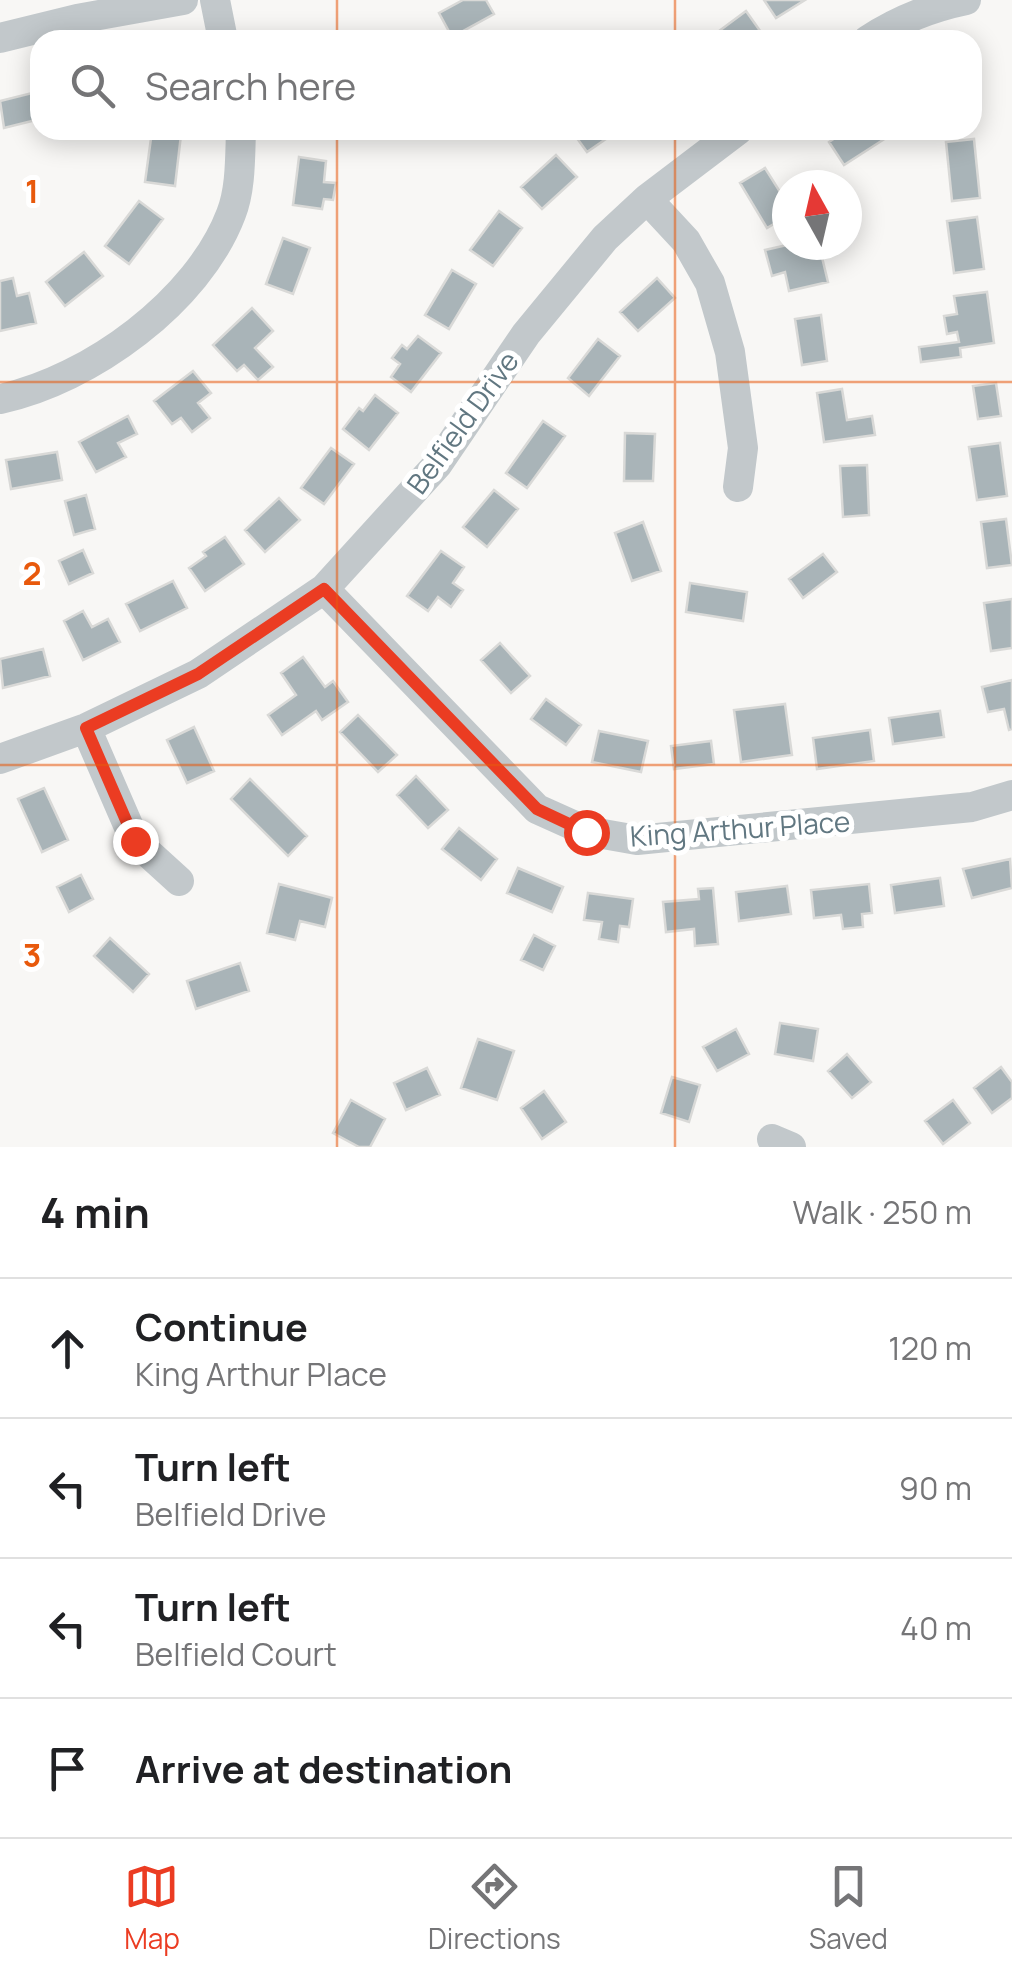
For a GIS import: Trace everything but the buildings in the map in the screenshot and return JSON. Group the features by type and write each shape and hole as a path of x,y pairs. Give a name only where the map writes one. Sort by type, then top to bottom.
{"street":[{"path":"33,30 182,0"},
{"path":"215,0 221,30"},
{"path":"884,30 966,0"},
{"path":"0,38 30,31"},
{"path":"0,399 77,372 134,335 177,295 207,259 232,212 240,140"},
{"name":"Belfield Drive","path":"0,759 86,728 198,674 324,589 437,464 526,334 605,238 647,199 725,140"},
{"path":"647,199 686,241 710,283 730,352 743,448 738,487"},
{"name":"King Arthur Place","path":"324,589 537,809 586,832 636,840 688,836 972,807 1012,795"},
{"path":"86,728 135,841 179,881"}],"route":[{"path":"135,841 86,728 198,674 324,589 537,809 586,832"}]}
